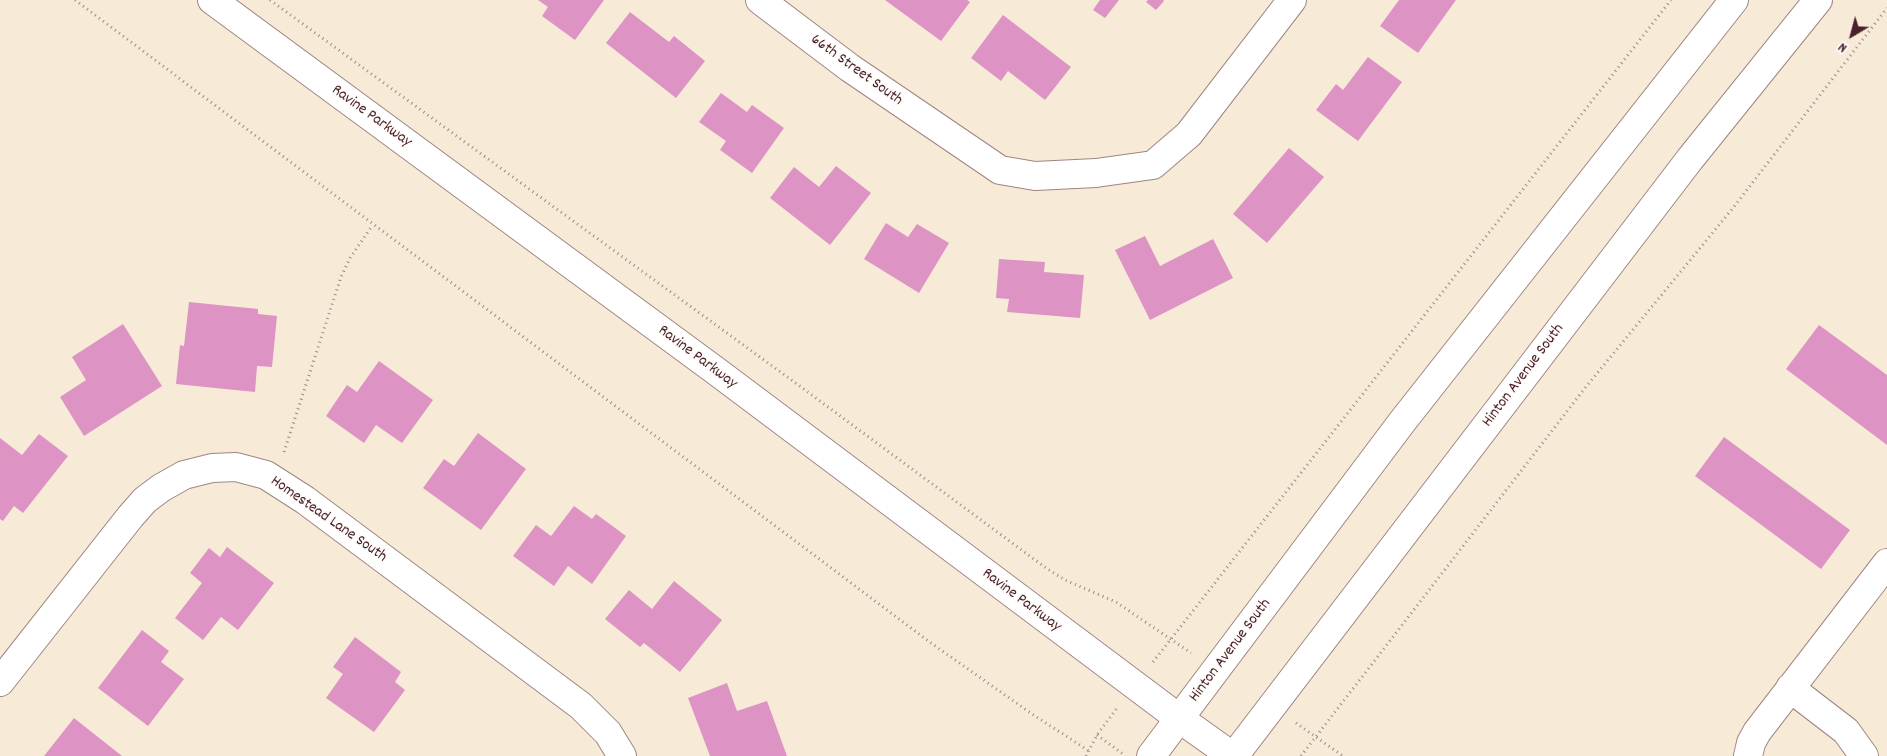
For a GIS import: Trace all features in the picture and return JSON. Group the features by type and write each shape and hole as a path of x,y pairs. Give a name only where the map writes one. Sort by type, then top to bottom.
{"street":[{"name":"Ravine Parkway","path":"212,0 716,371 1180,719 1233,756"},
{"name":"66th Street South","path":"760,0 850,68 1000,170 1035,176 1096,174 1153,165 1189,134 1292,0"},
{"name":"Hinton Avenue South","path":"1151,756 1218,670 1402,422 1734,0"},
{"name":"Hinton Avenue South","path":"1233,756 1690,159 1818,0"},
{"name":"Homestead Lane South","path":"0,682 130,517 161,488 184,475 220,467 245,468 275,480 305,500 581,706 608,732 622,756"},
{"path":"1748,756 1751,743 1757,732 1887,563"},
{"path":"1790,688 1846,731 1864,756"}],"path":[{"path":"74,0 372,226 968,670 1089,751"},
{"path":"270,0 801,386 1046,568 1065,580 1116,602 1218,670"},
{"path":"1170,639 1252,538 1671,0"},
{"path":"1301,756 1579,395 1723,221 1887,8"},
{"path":"275,480 341,277 350,258 372,226"},
{"path":"1272,707 1342,756"},
{"path":"1086,756 1096,735 1126,756"}],"building":[{"path":"538,0 604,0 575,40 542,16 548,7"},
{"path":"885,0 967,0 970,2 941,41"},
{"path":"1100,0 1119,0 1105,18 1093,10"},
{"path":"1148,0 1164,1 1156,10 1146,2"},
{"path":"1399,0 1456,0 1418,53 1380,26"},
{"path":"630,12 669,42 674,36 705,61 676,98 606,43"},
{"path":"1003,15 1071,67 1045,100 1008,71 1001,81 971,58"},
{"path":"1368,57 1402,82 1358,141 1316,110 1336,84 1343,90"},
{"path":"721,93 747,112 752,105 784,128 752,173 720,150 726,141 699,122"},
{"path":"1289,148 1324,177 1267,243 1233,214"},
{"path":"836,166 871,193 830,245 770,198 794,167 819,187"},
{"path":"886,223 908,237 917,224 949,243 919,293 864,259"},
{"path":"1145,236 1160,266 1213,239 1233,278 1150,320 1115,250"},
{"path":"999,259 1045,262 1044,272 1084,275 1080,318 1007,312 1009,299 996,298"},
{"path":"189,302 258,309 258,314 277,316 272,367 257,366 255,392 176,384 180,345 184,346"},
{"path":"123,324 162,386 84,436 60,397 86,380 72,357"},
{"path":"1819,325 1887,375 1887,445 1786,369"},
{"path":"379,361 433,400 402,443 376,425 364,443 326,416 347,385 357,392"},
{"path":"478,433 526,469 481,530 423,488 444,459 454,466"},
{"path":"39,434 68,456 23,513 14,506 3,521 0,519 0,438 22,455"},
{"path":"1724,437 1850,530 1821,569 1695,476"},
{"path":"574,506 592,519 596,514 626,536 592,584 568,566 554,586 513,556 536,525 551,536"},
{"path":"227,547 274,583 238,630 221,617 203,640 175,618 202,583 190,573 209,548 220,557"},
{"path":"674,581 722,620 680,672 644,643 640,647 605,619 629,590 652,609"},
{"path":"142,630 169,651 161,662 184,679 148,726 98,688"},
{"path":"355,637 401,672 395,682 405,690 374,732 326,698 343,674 333,667"},
{"path":"727,683 737,711 767,701 787,756 710,756 688,698"},
{"path":"74,718 122,756 44,756"}]}
